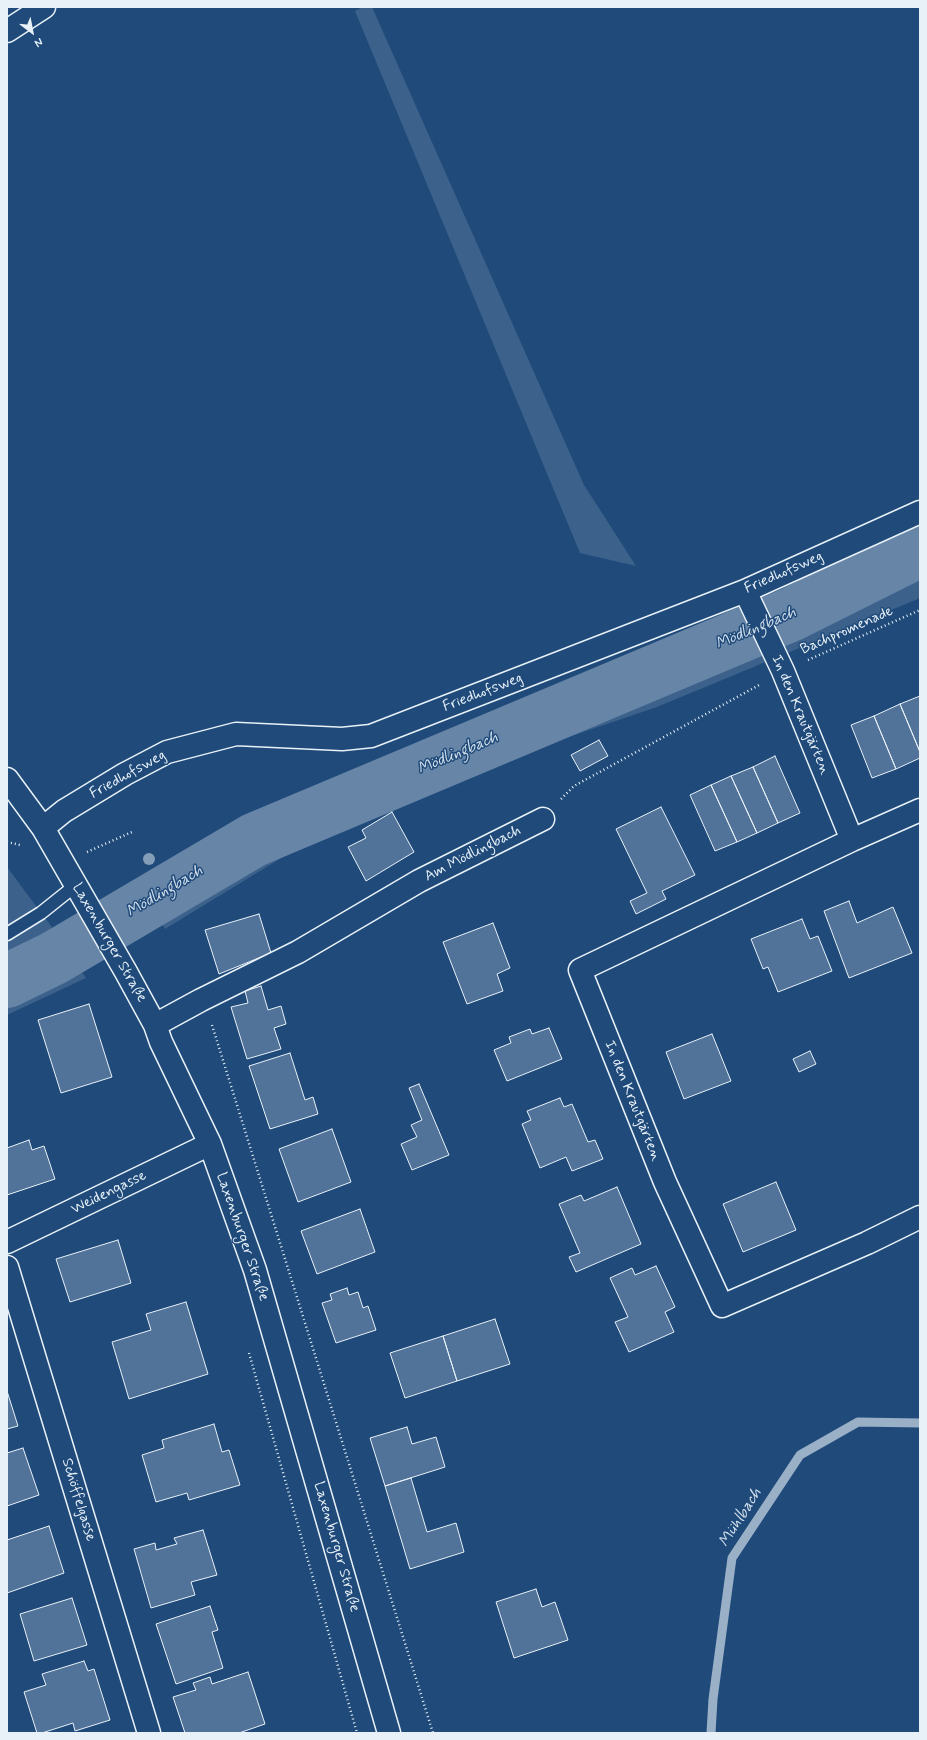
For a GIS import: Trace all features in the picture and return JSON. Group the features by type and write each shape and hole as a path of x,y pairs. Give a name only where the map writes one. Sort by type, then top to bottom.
{"street":[{"path":"7,31 44,7"},
{"name":"Friedhofsweg","path":"43,828 64,811 125,774 166,752 236,734 342,740 371,736 745,591 920,512"},
{"name":"In den Krautgärten","path":"745,591 783,671 852,840"},
{"name":"Laxenburger Straße","path":"7,779 43,828 126,972 155,1025 161,1042 210,1144 255,1270 389,1733"},
{"name":"In den Krautgärten","path":"920,810 852,840 580,970 665,1182 722,1306 867,1243 920,1217"},
{"name":"Am Mödlingbach","path":"155,1025 201,1000 298,952 420,881 543,818"},
{"name":"Weidengasse","path":"7,1242 210,1144"},
{"name":"Schöffelgasse","path":"7,1267 149,1733"}],"lane":[{"path":"7,934 78,890"}],"path":[{"name":"Bachpromenade","path":"783,671 920,610"},
{"path":"543,818 574,786 783,671"},
{"path":"86,853 132,832"},
{"path":"7,842 20,845"},
{"path":"212,1024 433,1733"},
{"path":"248,1351 357,1733"}],"shaded area":[{"path":"363,7 372,7 584,485 636,566 580,553 355,11"},
{"path":"920,531 920,598 657,707 368,805 165,929 132,881 210,836 687,640"},
{"path":"7,867 54,930 86,978 7,1015"}],"building":[{"path":"920,696 920,752 900,704"},
{"path":"900,704 920,752 920,758 896,769 874,716"},
{"path":"874,716 896,769 872,778 851,725"},
{"path":"599,740 608,756 580,771 571,755"},
{"path":"775,756 800,813 778,823 753,767"},
{"path":"753,767 778,823 757,833 731,776"},
{"path":"731,776 757,833 737,842 711,785"},
{"path":"711,785 737,842 715,851 690,795"},
{"path":"661,807 695,875 662,891 666,899 636,914 630,901 647,893 616,829"},
{"path":"392,812 414,852 366,881 348,847 366,838 362,830"},
{"path":"849,901 857,923 893,907 912,953 849,978 824,911"},
{"path":"259,914 271,953 219,974 205,930"},
{"path":"802,919 810,939 818,936 832,971 778,992 768,967 763,969 751,939"},
{"path":"493,923 510,968 497,974 503,991 467,1004 443,942"},
{"path":"261,986 268,1010 281,1006 286,1024 274,1028 281,1049 247,1059 231,1007 248,1003 245,991"},
{"path":"89,1004 112,1077 61,1093 38,1020"},
{"path":"549,1028 562,1059 507,1081 494,1050 511,1043 509,1037 530,1029 532,1034"},
{"path":"712,1034 731,1081 684,1099 666,1052"},
{"path":"810,1051 816,1064 799,1072 793,1059"},
{"path":"290,1053 305,1100 313,1097 318,1114 270,1129 249,1066"},
{"path":"419,1084 449,1155 412,1170 401,1144 417,1137 411,1125 422,1120 409,1088"},
{"path":"560,1098 564,1107 572,1104 588,1142 595,1140 603,1159 572,1171 566,1157 540,1168 522,1124 531,1120 527,1111"},
{"path":"332,1129 351,1182 298,1202 279,1149"},
{"path":"29,1140 32,1150 44,1146 55,1179 7,1195 7,1148"},
{"path":"776,1182 796,1230 743,1252 723,1204"},
{"path":"617,1187 641,1244 576,1272 569,1257 580,1253 559,1204 581,1195 584,1201"},
{"path":"360,1209 375,1252 317,1274 301,1231"},
{"path":"118,1240 131,1283 70,1302 56,1259"},
{"path":"656,1266 675,1307 665,1312 674,1332 629,1352 615,1322 628,1317 610,1278 632,1268 635,1275"},
{"path":"347,1288 349,1295 358,1292 363,1308 368,1306 376,1330 336,1343 322,1303 332,1300 330,1294"},
{"path":"186,1302 208,1374 129,1399 112,1342 151,1330 146,1314"},
{"path":"495,1319 510,1364 457,1381 443,1336"},
{"path":"443,1336 457,1381 405,1398 390,1353"},
{"path":"7,1391 18,1426 7,1429"},
{"path":"214,1424 222,1452 229,1450 240,1485 189,1500 187,1493 156,1502 142,1455 164,1448 162,1440"},
{"path":"407,1427 412,1444 436,1437 445,1467 385,1486 370,1438"},
{"path":"23,1448 39,1495 7,1506 7,1453"},
{"path":"411,1478 427,1532 456,1523 464,1552 410,1569 385,1486"},
{"path":"49,1526 64,1573 7,1593 7,1540"},
{"path":"203,1530 217,1575 191,1582 195,1595 151,1608 134,1549 155,1543 156,1550 177,1544 174,1538"},
{"path":"536,1589 542,1607 555,1602 568,1640 514,1658 496,1602"},
{"path":"72,1598 87,1645 34,1661 20,1614"},
{"path":"210,1606 218,1630 212,1632 223,1668 176,1684 156,1624"},
{"path":"84,1661 88,1671 94,1669 110,1720 75,1731 73,1723 42,1733 37,1733 24,1692 46,1685 42,1674"},
{"path":"248,1672 265,1724 239,1733 185,1733 173,1697 196,1690 193,1683 210,1677 212,1684"}],"waterway":[{"name":"Mödlingbach","path":"7,981 54,958 254,840 792,614 920,550"},
{"name":"Mühlbach","path":"711,1733 713,1699 732,1558 800,1455 858,1422 920,1423"}]}
